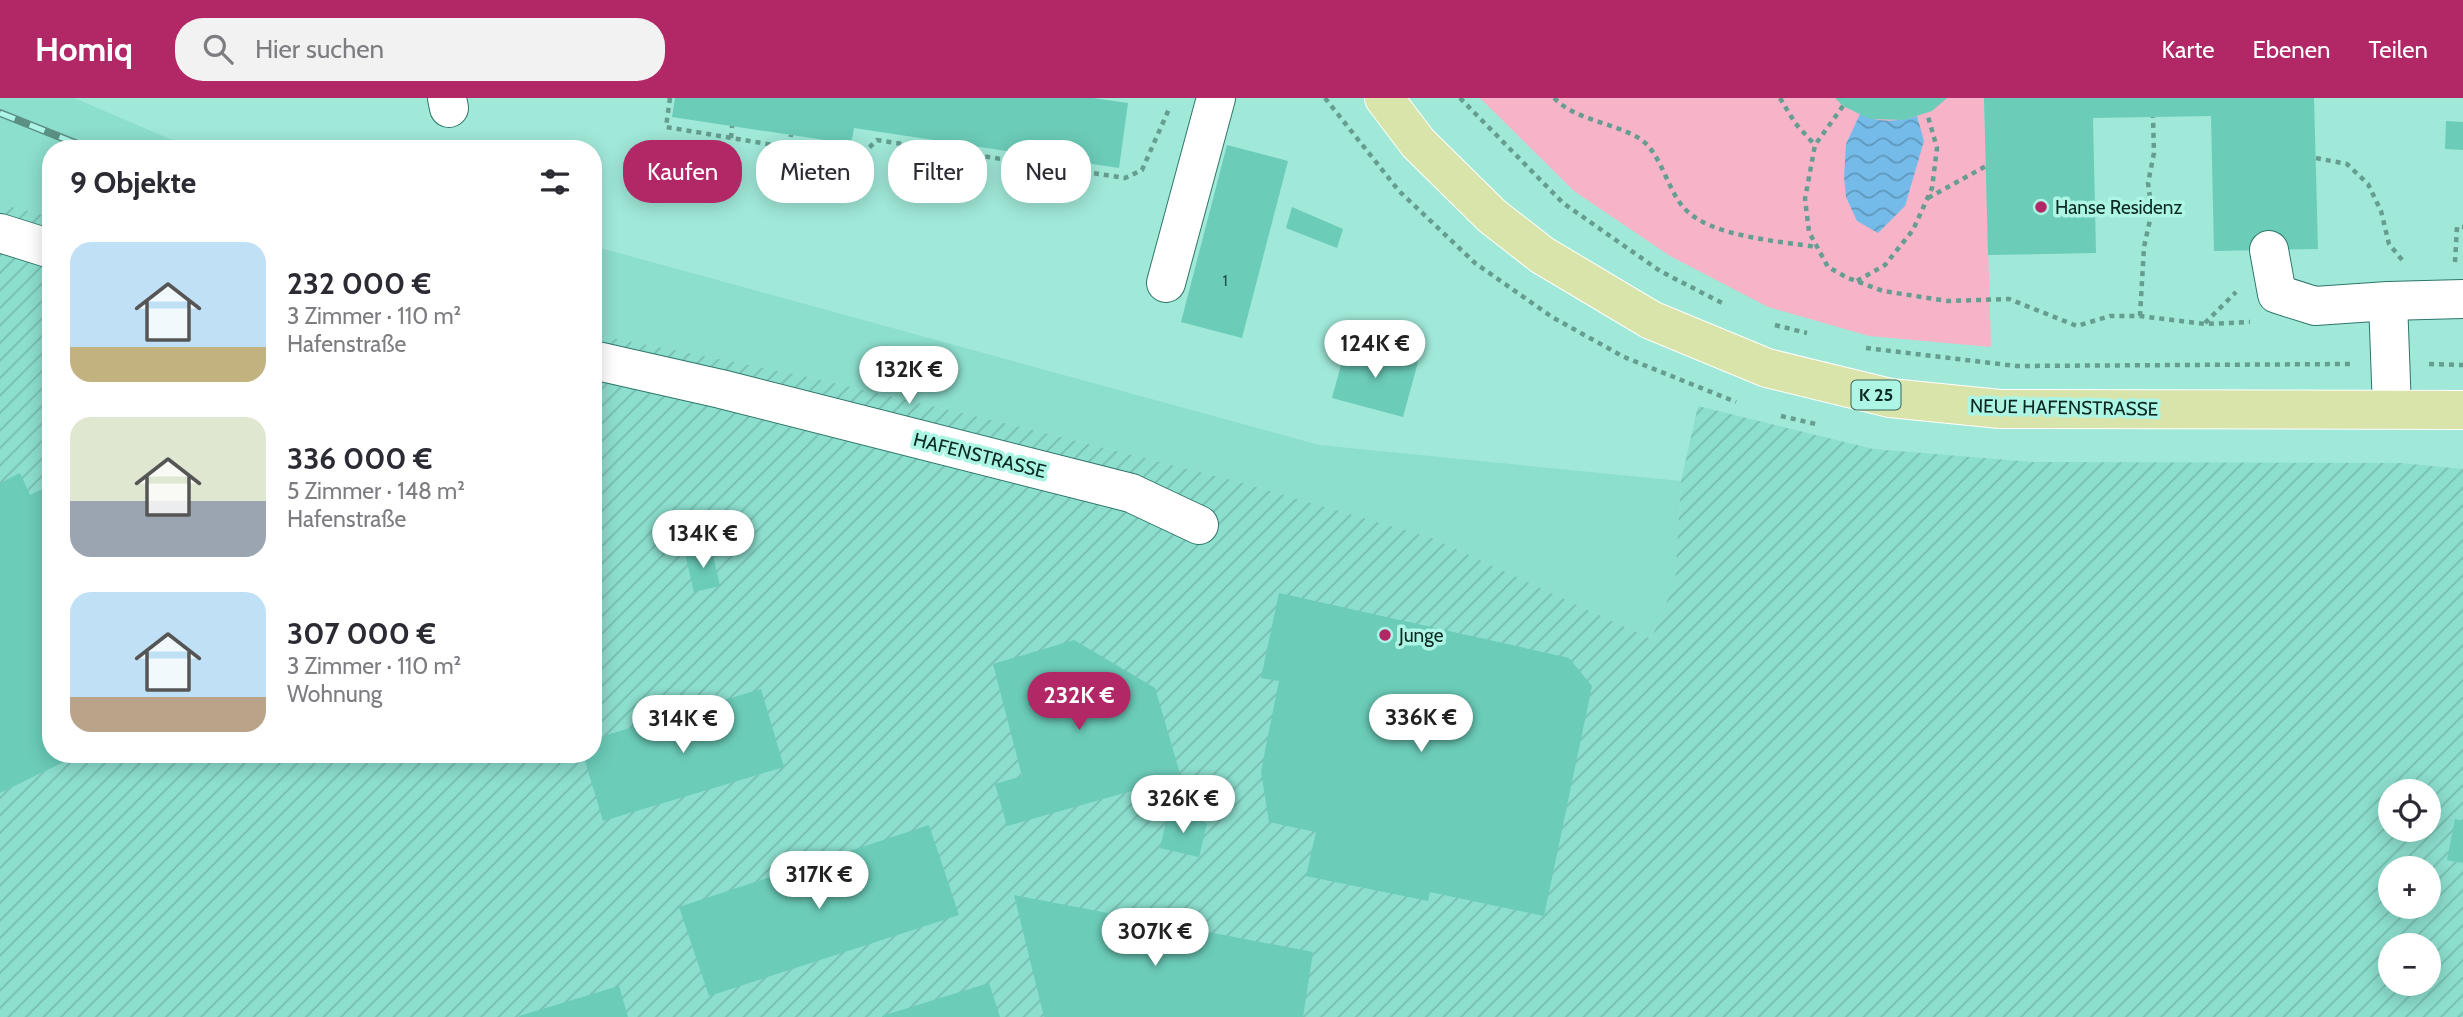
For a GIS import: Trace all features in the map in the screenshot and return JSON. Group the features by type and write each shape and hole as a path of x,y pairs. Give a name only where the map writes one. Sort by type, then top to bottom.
{"main road":[{"name":"NEUE HAFENSTRASSE","path":"1384,98 1418,143 1492,216 1542,255 1651,320 1767,368 1890,398 2000,409 2463,410"}],"street":[{"path":"1166,283 1216,98"},
{"path":"0,233 42,245"},
{"path":"2269,250 2277,294 2315,306 2463,299"},
{"path":"2388,301 2392,409"},
{"name":"HAFENSTRASSE","path":"602,362 721,389 1131,493 1199,525"}],"path":[{"path":"670,98 666,127 756,142"},
{"path":"1091,172 1125,178 1142,170 1174,98"},
{"path":"1460,98 1563,203 1660,271 1732,308"},
{"path":"1554,98 1562,106 1594,122 1639,138 1654,154 1665,179 1684,208 1703,223 1741,234 1818,248"},
{"path":"1780,98 1795,123 1815,145"},
{"path":"1843,106 1815,145 1805,199 1810,232 1828,267 1857,281 1883,291 1948,301 2009,299 2077,326 2110,316 2140,316 2204,324 2250,322 2277,294"},
{"path":"1857,281 1885,265 1913,230 1928,198 1932,188 1937,148 1927,113"},
{"path":"2140,316 2144,247 2152,211 2148,183 2154,153 2153,117"},
{"path":"731,138 732,126"},
{"path":"791,135 791,140"},
{"path":"2316,158 2347,164 2368,184 2381,211 2389,244 2404,262"},
{"path":"1928,198 1986,166"},
{"path":"1769,324 1818,336"},
{"path":"1856,346 2016,366 2389,363 2463,365"}],"shaded area":[{"path":"0,98 74,98 172,140 42,140 42,215 0,204"},
{"path":"1480,98 1984,98 1991,347 1869,336 1768,307 1670,256 1574,191"},
{"path":"0,204 42,215 42,763 602,763 602,336 804,376 1239,482 1432,538 1651,639 1675,582 1681,481 1698,406 1873,449 2032,462 2401,463 2463,469 2463,1017 0,1017"},
{"path":"602,248 1319,445 1681,481 1675,582 1651,639 1432,538 1239,482 804,376 602,336"}],"water":[{"path":"1860,114 1888,121 1917,116 1924,141 1905,206 1878,233 1857,221 1846,197 1846,144"}],"building":[{"path":"675,98 1093,98 1128,103 1119,168 1091,164 1091,140 1001,140 1001,150 987,148 987,140 934,140 854,128 852,140 824,140 672,117"},
{"path":"1835,98 1947,98 1932,111 1904,120 1870,119 1843,106"},
{"name":"Hanse Residenz","path":"1984,98 2314,98 2318,249 2214,251 2211,116 2093,118 2096,253 1988,255"},
{"path":"2446,121 2463,122 2463,150 2445,149"},
{"path":"1227,145 1288,161 1242,338 1181,322"},
{"path":"1292,207 1343,229 1337,248 1286,228"},
{"path":"1347,343 1418,362 1403,417 1332,398"},
{"path":"20,473 30,495 42,489 42,763 62,763 0,793 0,483"},
{"path":"711,547 720,586 694,592 685,554"},
{"path":"1279,593 1569,658 1592,686 1544,916 1430,892 1428,901 1306,876 1316,832 1269,822 1261,771 1279,681 1261,678"},
{"path":"1074,640 1155,688 1181,777 1007,826 995,784 1022,776 993,664"},
{"path":"761,689 784,767 603,821 586,763 602,763 602,736"},
{"path":"1168,813 1207,823 1199,857 1160,848"},
{"path":"2455,819 2463,821 2463,863 2447,860"},
{"path":"929,825 959,915 709,996 679,907"},
{"path":"1014,895 1313,952 1303,1017 1044,1017"},
{"path":"989,983 1000,1017 882,1017 882,1016"},
{"path":"619,986 628,1017 519,1017 519,1016"}],"railway":[{"path":"0,113 68,140"}],"place":[{"name":"Hanse Residenz","path":"2041,207"},
{"name":"Junge","path":"1385,635"}]}
